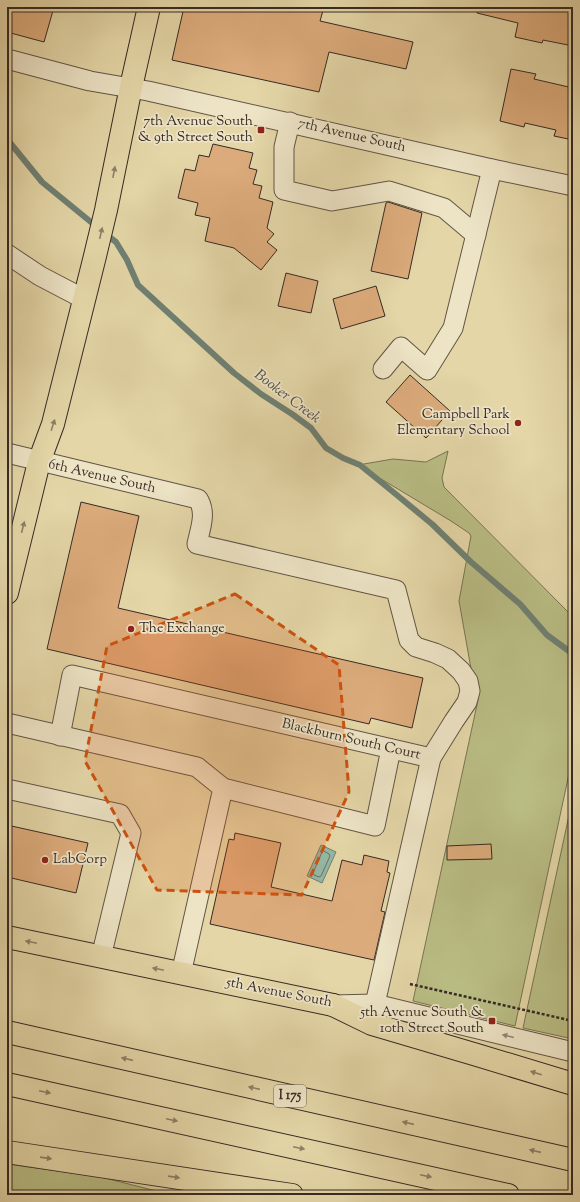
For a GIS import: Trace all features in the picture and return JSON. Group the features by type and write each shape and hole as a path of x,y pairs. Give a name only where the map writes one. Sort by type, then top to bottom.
{"main road":[{"path":"136,61 141,7"},
{"path":"7,592 39,462 53,424 95,256 106,210 136,61 149,7"},
{"name":"5th Avenue South","path":"7,937 334,1005"},
{"path":"334,1005 372,1024 573,1084"},
{"name":"I 175","path":"7,1032 573,1160"},
{"path":"7,1084 508,1195"},
{"path":"7,1152 292,1195"}],"street":[{"name":"7th Avenue South","path":"7,59 90,81 131,87 573,186"},
{"path":"290,122 284,147 284,190 332,201 389,191 444,208 476,235"},
{"path":"383,369 401,347 427,370 453,328 492,169"},
{"path":"7,254 40,276 84,299"},
{"name":"6th Avenue South","path":"7,453 39,462 198,499 203,509 203,515 197,544 396,590 409,640 416,647 448,658 461,671 468,681 470,691 467,702 431,758"},
{"name":"Blackburn South Court","path":"60,736 72,676 431,758 375,1004"},
{"path":"7,724 197,766 223,788 375,826 391,749"},
{"path":"181,974 223,788"},
{"path":"7,789 120,814 131,833 101,957"},
{"name":"5th Avenue South","path":"334,1005 375,1004 573,1052"}],"path":[{"path":"410,984 573,1021"}],"highlighted area":[{"path":"235,594 339,665 349,792 302,895 157,890 85,761 107,646"}],"green space":[{"path":"448,451 442,478 444,487 573,617 573,755 515,1026 413,1001 478,700 459,601 471,536 451,521 358,465 393,459 426,462"},
{"path":"573,797 573,1039 523,1028"},
{"path":"7,1164 101,1177 172,1195 7,1195"}],"water":[{"path":"321,845 336,852 322,883 307,876"}],"building":[{"path":"10,7 54,7 44,42 7,32 7,16"},
{"path":"184,7 324,7 320,21 413,42 406,69 329,52 319,92 172,60"},
{"path":"477,7 573,7 573,46 543,40 542,43 515,37 518,23 477,13"},
{"path":"511,69 536,74 534,79 573,88 573,140 554,136 556,130 525,123 524,127 500,121"},
{"path":"213,144 253,153 249,168 257,170 253,184 262,186 259,198 273,202 267,228 274,234 267,242 277,250 261,270 234,248 205,241 210,218 195,215 198,203 178,198 185,169 195,171 199,155 209,157"},
{"path":"388,202 422,213 408,279 371,271 386,203"},
{"path":"286,273 318,281 311,313 278,306"},
{"path":"376,286 385,316 341,329 333,299"},
{"path":"410,375 450,411 426,438 386,402"},
{"name":"The Exchange","path":"81,502 139,516 118,608 423,678 412,728 371,718 369,724 47,649"},
{"name":"LabCorp","path":"7,825 88,843 76,893 7,877"},
{"path":"235,833 281,843 271,887 332,901 342,860 362,865 364,855 389,861 387,872 390,873 381,911 385,912 374,960 210,924 229,839 234,840"},
{"path":"491,844 492,859 447,860 447,846"}],"waterway":[{"name":"Booker Creek","path":"7,139 42,182 97,227"},
{"name":"Booker Creek","path":"104,233 116,242 127,260 138,285 234,373 261,394 311,428 326,448 343,458 360,465 432,524 471,562 520,604 547,635 573,654"}],"place":[{"name":"7th Avenue South & 9th Street South","path":"261,130"},
{"name":"Campbell Park Elementary School","path":"518,423"},
{"name":"The Exchange","path":"131,629"},
{"name":"LabCorp","path":"45,860"},
{"name":"5th Avenue South & 10th Street South","path":"492,1021"}]}
